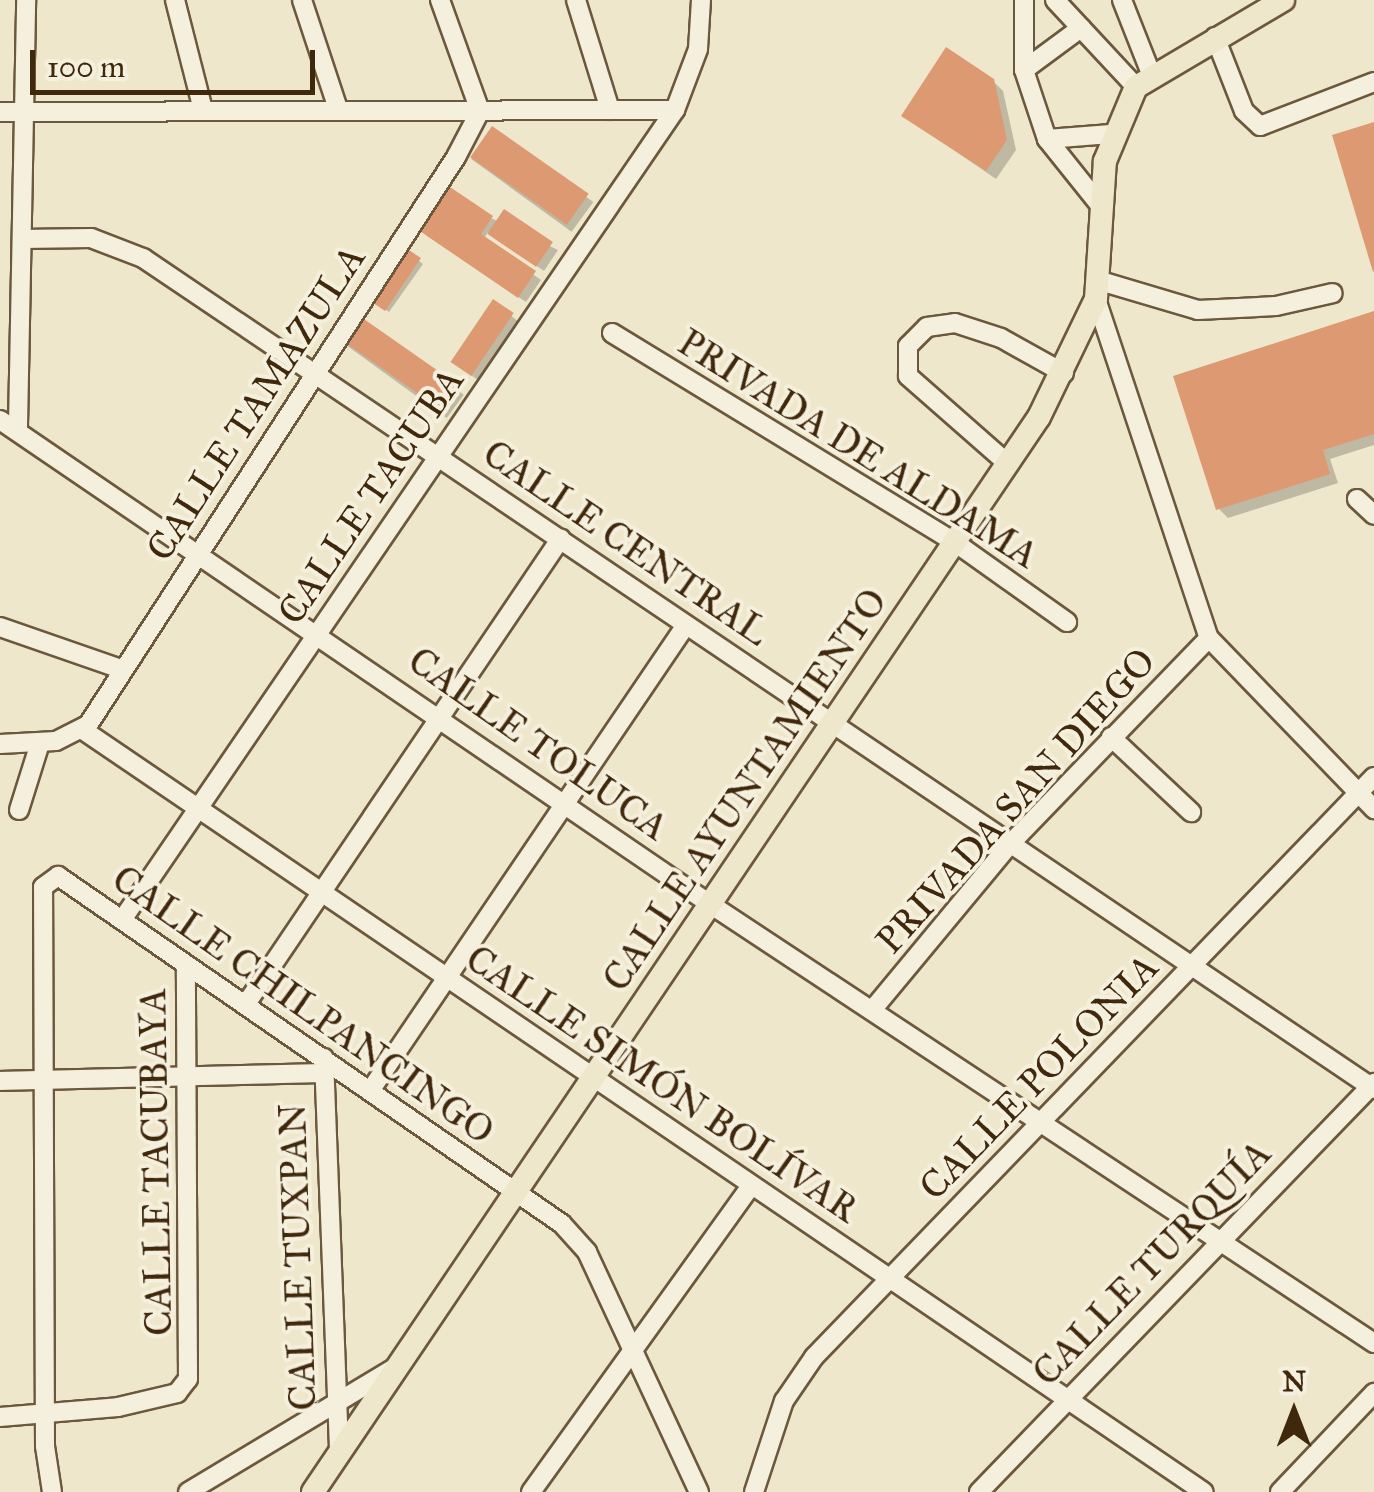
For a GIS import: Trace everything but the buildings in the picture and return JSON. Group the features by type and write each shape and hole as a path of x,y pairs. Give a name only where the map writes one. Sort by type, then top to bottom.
{"main road":[{"path":"1144,82 1269,3"},
{"name":"CALLE AYUNTAMIENTO","path":"313,1492 518,1195 1064,372 1096,289 1099,204 1112,134 1144,82"}],"street":[{"path":"9,423 22,239 26,0"},
{"path":"175,0 203,110"},
{"path":"302,0 338,109"},
{"path":"440,0 480,111"},
{"path":"576,0 610,110"},
{"name":"CALLE TACUBA","path":"122,920 675,110 698,49 701,0"},
{"path":"1024,0 1024,70 1046,139 1099,204"},
{"path":"1055,0 1144,82"},
{"path":"1122,0 1144,82"},
{"path":"1024,70 1081,28"},
{"path":"1215,38 1244,111 1260,126 1374,82"},
{"path":"0,112 675,110"},
{"name":"CALLE TAMAZULA","path":"83,730 480,111"},
{"path":"1046,139 1112,134"},
{"name":"CALLE CENTRAL","path":"22,239 90,238 128,248 1373,1086"},
{"path":"1333,292 1276,306 1198,310 1096,289 1209,638 1374,808"},
{"path":"1006,463 908,376 908,346 928,327 955,323 1001,338 1064,372"},
{"name":"PRIVADA DE ALDAMA","path":"612,333 953,541 1067,622"},
{"name":"CALLE TOLUCA","path":"9,423 710,904 1374,1343"},
{"path":"1356,499 1374,515"},
{"path":"246,1004 437,714 560,538"},
{"path":"370,1091 686,624"},
{"path":"0,627 121,669"},
{"name":"PRIVADA SAN DIEGO","path":"873,1009 1010,844 1209,638"},
{"path":"0,744 40,742 83,730"},
{"name":"CALLE SIMÓN BOLÍVAR","path":"83,730 752,1186 1068,1395 1204,1492"},
{"path":"1111,738 1191,812"},
{"path":"19,810 40,742"},
{"name":"CALLE POLONIA","path":"754,1492 796,1380 888,1276 1374,777"},
{"name":"CALLE CHILPANCINGO","path":"44,1080 43,887 49,878 63,876 186,966 246,1004 324,1065 370,1091 562,1224 588,1252 632,1355 699,1492"},
{"name":"CALLE TACUBAYA","path":"46,1417 176,1392 188,1379 191,1358 186,966"},
{"path":"0,1081 185,1075 324,1065"},
{"name":"CALLE TUXPAN","path":"324,1065 339,1453"},
{"path":"44,1080 46,1417 52,1492"},
{"name":"CALLE TURQUÍA","path":"979,1492 1220,1238 1373,1086"},
{"path":"531,1492 752,1186"},
{"path":"188,1492 398,1366"},
{"path":"1280,1492 1374,1393"},
{"path":"0,1418 46,1417"}]}
